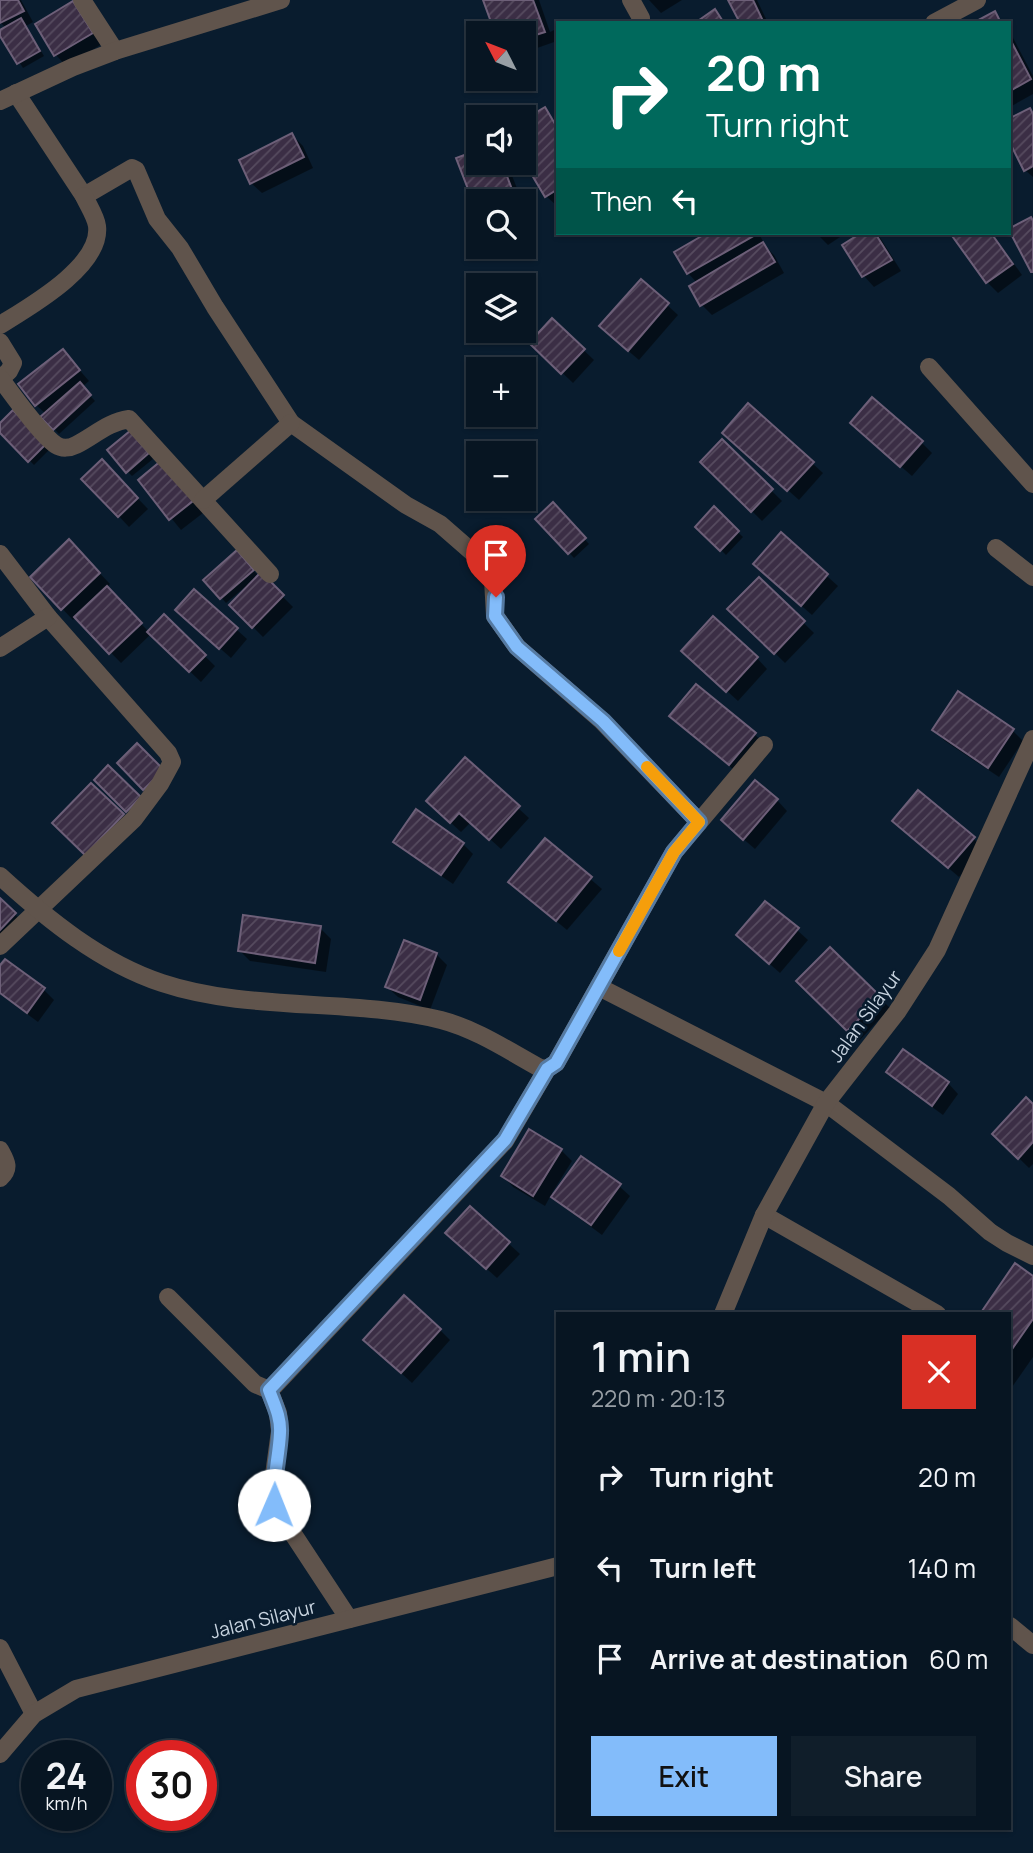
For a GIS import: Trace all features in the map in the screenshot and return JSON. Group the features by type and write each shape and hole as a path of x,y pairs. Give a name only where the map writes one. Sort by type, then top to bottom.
{"street":[{"path":"82,0 115,51"},
{"path":"0,325 57,286 79,267 91,253 96,240 97,225 84,196 8,97 115,51 281,0"},
{"path":"631,0 641,18"},
{"path":"938,21 977,0"},
{"path":"84,196 132,168 136,170 157,219 180,248 290,423 406,505 440,524 487,565 493,579 495,616 517,647 603,721 699,822"},
{"path":"0,342 13,363 9,371 0,378 54,444 63,448 73,447 108,425 129,419 270,574"},
{"path":"929,367 1033,484"},
{"path":"203,500 290,423"},
{"path":"996,548 1033,577"},
{"path":"0,554 48,617 168,753 172,762 160,784 134,819 0,946"},
{"path":"0,648 48,617"},
{"name":"Jalan Silayur","path":"724,1312 764,1216 826,1103 897,1012 937,950 1033,739"},
{"path":"269,1390 505,1140 547,1069 556,1063 674,852 764,745"},
{"path":"0,876 37,909 95,950 161,983 201,994 394,1012 442,1020 474,1032 540,1068 547,1069"},
{"path":"599,987 826,1103 949,1196 990,1232 1033,1256"},
{"path":"0,1150 7,1161 7,1167 0,1178"},
{"path":"764,1216 933,1312"},
{"path":"168,1297 255,1384 269,1390 278,1413 280,1431 273,1482 274,1505 349,1619"},
{"name":"Jalan Silayur","path":"0,1754 34,1714 76,1689 556,1567"},
{"path":"1011,1627 1033,1644"},
{"path":"0,1648 34,1714"}],"building":[{"path":"0,0 18,0 24,11 0,23"},
{"path":"483,0 533,0 545,32 536,35 536,21 491,21"},
{"path":"728,0 753,0 763,21 739,21"},
{"path":"73,1 93,33 54,56 35,24"},
{"path":"715,9 723,21 698,21"},
{"path":"995,11 1000,21 977,21"},
{"path":"21,18 40,51 17,64 0,36 0,30"},
{"path":"1011,41 1031,79 1011,90"},
{"path":"545,107 556,126 556,190 545,197 532,175 536,175 536,112"},
{"path":"1030,108 1033,114 1033,166 1024,171 1011,145 1011,118"},
{"path":"292,133 304,157 250,184 239,160"},
{"path":"466,154 466,175 507,175 512,189 468,189 456,158"},
{"path":"1031,217 1033,221 1033,272 1011,234 1011,227"},
{"path":"704,235 755,235 687,274 674,252"},
{"path":"858,235 876,235 892,260 862,277 842,245"},
{"path":"951,235 992,235 1013,264 986,283"},
{"path":"763,242 775,262 700,306 689,286"},
{"path":"641,279 669,303 628,351 599,326"},
{"path":"552,318 585,349 561,374 529,343 536,343 536,335"},
{"path":"63,349 80,370 35,406 18,384"},
{"path":"80,382 91,395 53,430 40,417"},
{"path":"872,397 923,441 900,467 850,423"},
{"path":"748,403 814,462 787,491 722,433"},
{"path":"13,410 46,444 28,462 0,433 0,423"},
{"path":"130,431 149,453 126,473 107,450"},
{"path":"722,439 773,489 751,512 700,462"},
{"path":"102,459 138,498 118,517 81,479"},
{"path":"162,460 193,501 169,520 138,480"},
{"path":"553,502 586,538 568,554 535,519"},
{"path":"714,506 739,531 720,551 695,527"},
{"path":"781,532 828,574 801,606 753,564"},
{"path":"69,539 100,573 61,610 30,577"},
{"path":"237,550 254,570 220,599 203,580"},
{"path":"261,572 284,595 252,628 229,605"},
{"path":"759,577 805,621 774,654 727,609"},
{"path":"107,586 142,623 109,654 74,617"},
{"path":"194,589 238,628 219,649 175,610"},
{"path":"164,614 206,655 189,672 147,632"},
{"path":"713,616 758,657 726,692 681,651"},
{"path":"696,684 756,733 729,765 669,716"},
{"path":"958,691 1014,729 988,768 932,730"},
{"path":"137,743 164,770 143,790 117,763"},
{"path":"465,757 520,806 489,840 459,813 450,823 426,801"},
{"path":"108,765 141,797 126,812 94,780"},
{"path":"755,780 778,799 743,840 721,820"},
{"path":"91,783 124,814 85,855 52,823"},
{"path":"918,790 975,837 948,868 892,821"},
{"path":"416,809 464,843 441,875 393,842"},
{"path":"545,838 592,877 556,921 508,882"},
{"path":"0,898 16,913 0,930"},
{"path":"765,901 799,928 769,964 736,935"},
{"path":"243,915 321,926 315,963 238,951"},
{"path":"404,940 437,953 420,1000 385,987"},
{"path":"830,947 881,997 847,1031 796,981"},
{"path":"5,959 45,988 27,1013 0,993 0,965"},
{"path":"903,1049 949,1082 932,1106 886,1072"},
{"path":"1026,1097 1033,1104 1033,1142 1018,1159 992,1134"},
{"path":"529,1129 562,1149 533,1196 501,1176"},
{"path":"581,1156 621,1184 591,1225 551,1197"},
{"path":"470,1206 510,1242 486,1269 445,1233"},
{"path":"1015,1263 1033,1276 1033,1319 1011,1351 1011,1312 981,1312"},
{"path":"404,1295 441,1329 401,1373 363,1340"}],"slow traffic":[{"path":"619,951 674,852 699,822 647,767"}],"route":[{"path":"274,1505 273,1482 280,1431 278,1413 269,1390 505,1140 547,1069 556,1063 674,852 699,822 603,721 517,647 495,616 496,597"}]}
